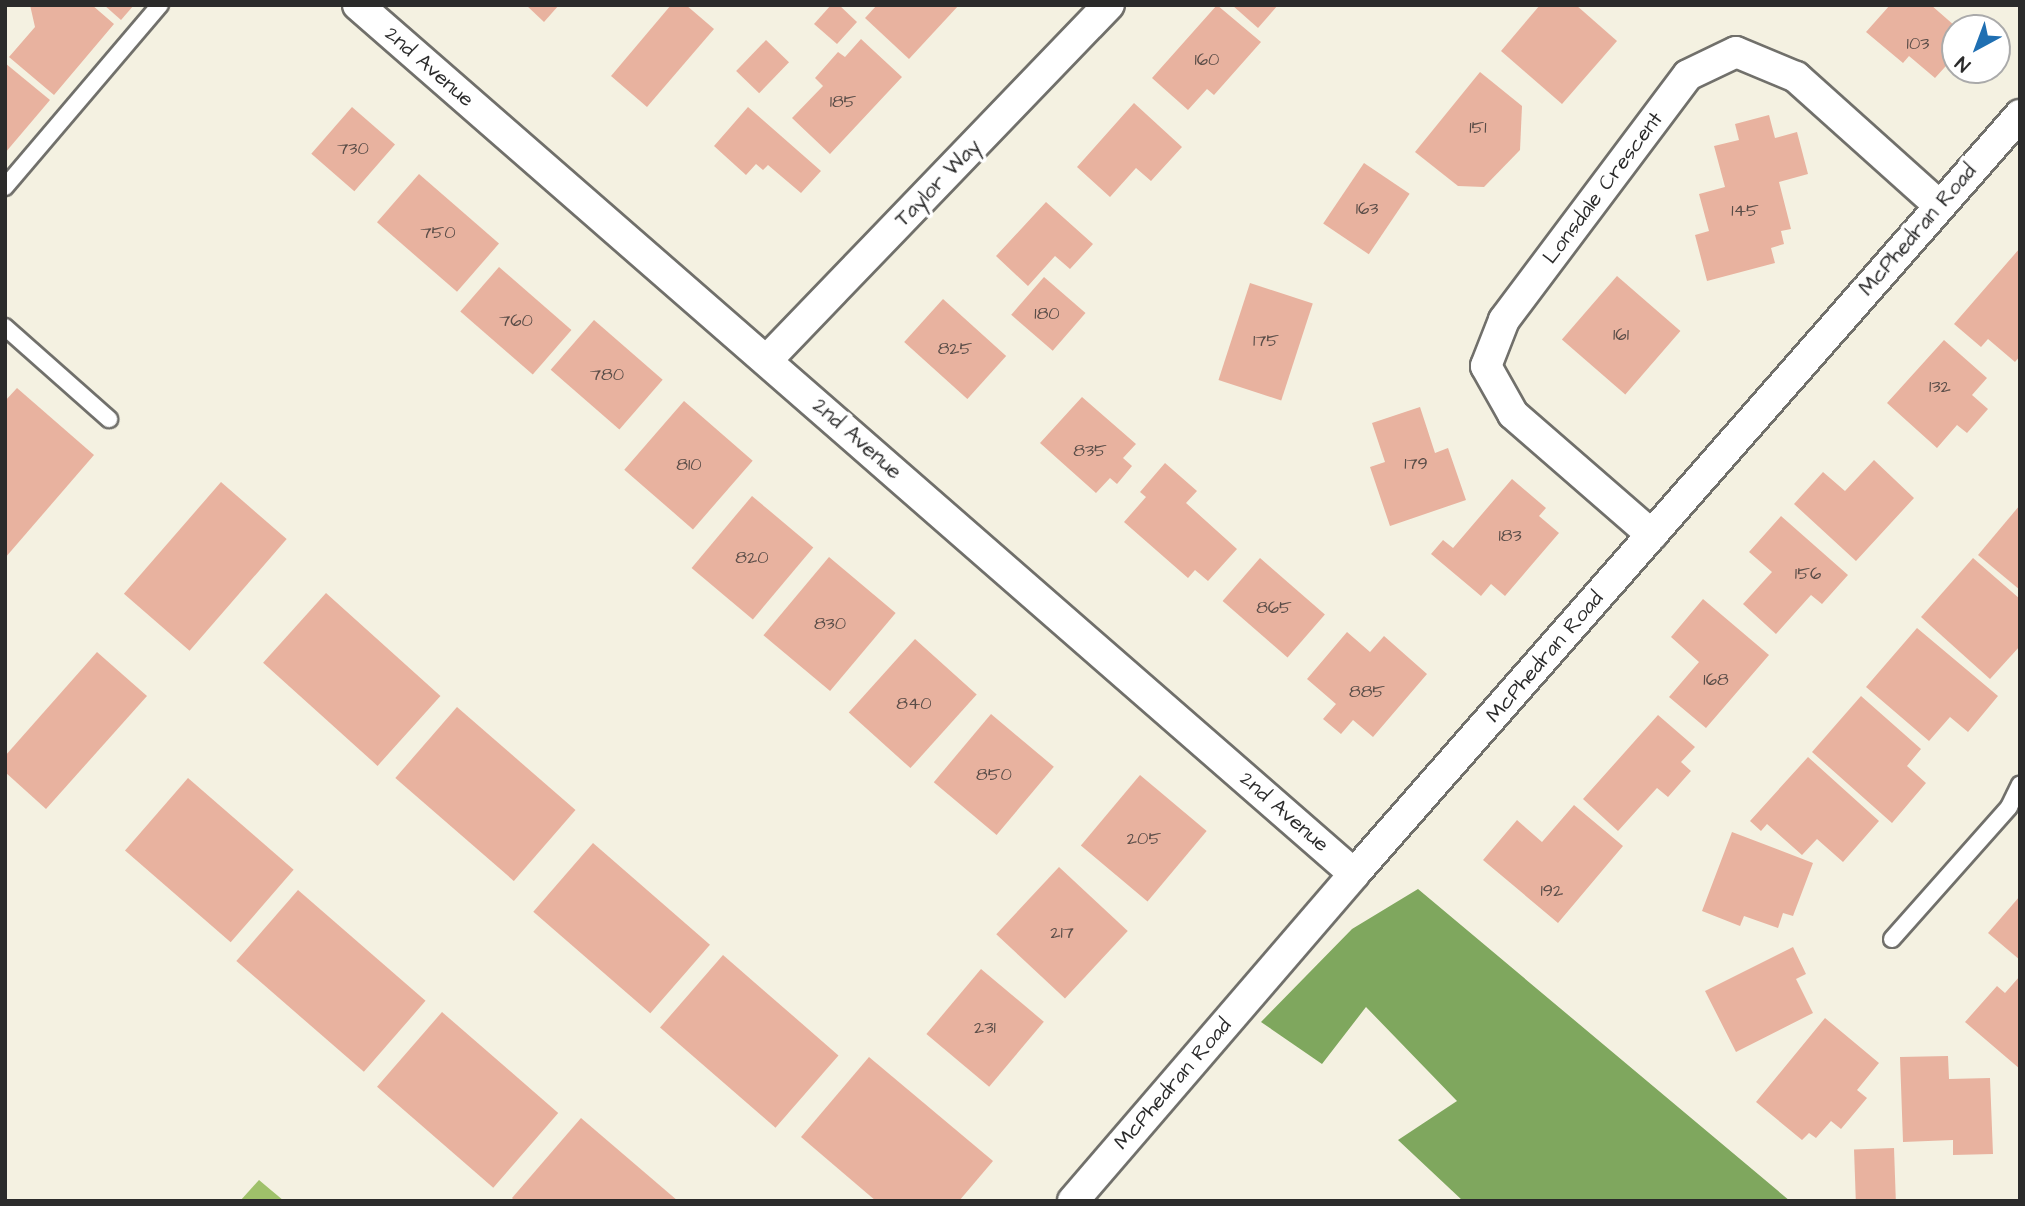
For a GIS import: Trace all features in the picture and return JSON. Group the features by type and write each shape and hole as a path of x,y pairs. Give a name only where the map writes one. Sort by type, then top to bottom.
{"street":[{"name":"2nd Avenue","path":"358,5 1354,874"},
{"name":"Taylor Way","path":"767,360 1110,5"},
{"name":"Lonsdale Crescent","path":"1652,534 1513,414 1486,366 1504,320 1688,75 1736,52 1796,77 1940,206"},
{"name":"McPhedran Road","path":"1073,1201 1354,874 2020,115"}],"lane":[{"path":"5,187 160,5"},
{"path":"5,327 108,419"},
{"path":"1892,939 2009,807 2020,784"}],"green space":[{"path":"1418,889 1790,1201 1463,1201 1398,1140 1457,1101 1366,1007 1322,1064 1261,1022 1352,929"},
{"path":"259,1180 284,1201 240,1201"}],"building":[{"path":"30,5 92,5 114,24 54,95 9,57 35,27"},
{"path":"104,5 134,5 121,20"},
{"path":"526,5 559,5 544,22"},
{"path":"671,5 686,5 714,29 647,107 611,76"},
{"path":"831,5 839,5 857,22 837,44 814,24"},
{"path":"877,5 959,5 909,59 865,18"},
{"path":"1217,5 1261,42 1214,95 1207,89 1188,110 1152,78"},
{"path":"1232,5 1278,5 1258,28"},
{"path":"1540,5 1576,5 1617,41 1562,104 1501,51"},
{"path":"1890,5 1931,5 1941,14 1941,71 1935,78 1909,56 1903,63 1866,32"},
{"path":"861,39 902,77 830,154 792,118 823,86 815,78 838,52 845,57"},
{"path":"766,40 789,62 759,93 736,71"},
{"path":"5,63 50,100 5,153"},
{"path":"1480,72 1522,106 1520,150 1484,187 1458,186 1415,152"},
{"path":"1134,103 1182,147 1151,181 1136,168 1110,197 1077,167"},
{"path":"352,107 395,144 354,191 311,154"},
{"path":"748,107 821,171 801,193 768,165 763,170 756,164 746,175 714,146"},
{"path":"1769,115 1775,138 1797,132 1808,174 1779,182 1791,229 1781,231 1784,244 1771,248 1775,263 1707,281 1695,235 1709,231 1699,194 1725,187 1714,146 1739,140 1735,124"},
{"path":"1364,163 1410,194 1369,254 1323,224"},
{"path":"419,174 499,244 457,292 377,222"},
{"path":"1046,202 1093,244 1070,269 1055,256 1028,286 996,256"},
{"path":"2020,248 2020,356 2015,362 1988,339 1981,347 1954,324"},
{"path":"499,267 571,330 533,375 460,312"},
{"path":"1617,276 1680,331 1625,395 1562,339"},
{"path":"1044,277 1086,313 1053,351 1011,315"},
{"path":"1250,283 1313,303 1281,400 1218,380"},
{"path":"943,299 1006,356 967,399 904,342"},
{"path":"594,320 663,380 619,430 551,370"},
{"path":"1944,340 1987,378 1972,395 1988,409 1967,433 1957,425 1937,448 1887,403"},
{"path":"17,388 94,455 5,558 5,401"},
{"path":"1082,397 1136,444 1123,458 1132,466 1117,484 1110,478 1096,493 1040,443"},
{"path":"684,401 753,461 693,529 624,470"},
{"path":"1420,407 1435,453 1448,448 1466,500 1390,526 1370,467 1385,462 1372,423"},
{"path":"1874,460 1914,498 1856,561 1794,504 1823,472 1845,491"},
{"path":"1165,463 1197,491 1186,503 1237,549 1208,581 1195,570 1188,578 1124,522 1146,497 1140,492"},
{"path":"1512,479 1546,508 1539,516 1559,533 1505,596 1491,584 1481,596 1431,554 1443,540 1453,548"},
{"path":"221,482 287,539 190,651 124,594"},
{"path":"752,496 813,547 753,619 692,568"},
{"path":"2020,505 2020,590 1978,555"},
{"path":"1781,516 1848,575 1822,604 1811,595 1776,634 1743,604 1772,572 1749,552"},
{"path":"829,557 896,613 830,691 763,635"},
{"path":"1260,558 1325,614 1288,657 1223,601"},
{"path":"1973,558 2020,599 2020,646 1990,679 1921,617"},
{"path":"326,593 440,696 378,766 263,663"},
{"path":"1703,599 1769,655 1706,728 1669,697 1699,662 1671,637"},
{"path":"1917,628 1998,696 1968,732 1950,717 1929,741 1866,687"},
{"path":"1347,632 1370,652 1384,636 1427,674 1373,737 1353,720 1341,734 1323,719 1336,704 1307,679"},
{"path":"915,639 977,695 910,768 849,713"},
{"path":"97,652 147,696 46,809 5,772 5,756"},
{"path":"1861,696 1921,749 1907,766 1926,783 1892,823 1812,752"},
{"path":"457,707 575,810 514,881 395,778"},
{"path":"991,714 1054,767 997,835 934,782"},
{"path":"1658,715 1695,747 1681,762 1691,771 1668,797 1657,788 1618,831 1583,799"},
{"path":"1808,757 1879,821 1843,862 1817,839 1802,855 1767,824 1761,831 1750,821"},
{"path":"1140,775 1207,831 1148,901 1081,845"},
{"path":"188,778 294,870 231,942 125,850"},
{"path":"1574,805 1623,846 1558,923 1483,860 1517,820 1542,842"},
{"path":"1732,832 1813,863 1793,916 1783,913 1778,928 1744,916 1740,926 1702,911"},
{"path":"593,843 710,945 650,1013 533,912"},
{"path":"1059,867 1128,931 1065,998 996,934"},
{"path":"298,890 426,1001 364,1072 236,961"},
{"path":"2020,896 2020,960 1988,933"},
{"path":"1793,947 1806,974 1796,979 1813,1013 1736,1052 1705,991"},
{"path":"723,955 838,1055 775,1128 660,1027"},
{"path":"981,969 1044,1022 989,1087 926,1034"},
{"path":"2020,976 2020,1069 1965,1022 1997,986 2005,993"},
{"path":"442,1012 558,1113 493,1188 377,1087"},
{"path":"1825,1018 1879,1063 1857,1090 1867,1098 1841,1129 1831,1121 1816,1138 1809,1133 1802,1140 1756,1102"},
{"path":"1948,1056 1949,1079 1990,1078 1993,1154 1953,1155 1953,1140 1903,1142 1900,1057"},
{"path":"869,1057 993,1161 959,1201 876,1201 801,1137"},
{"path":"581,1118 678,1201 515,1201 512,1198"},
{"path":"1894,1148 1896,1201 1856,1201 1854,1149"}]}
